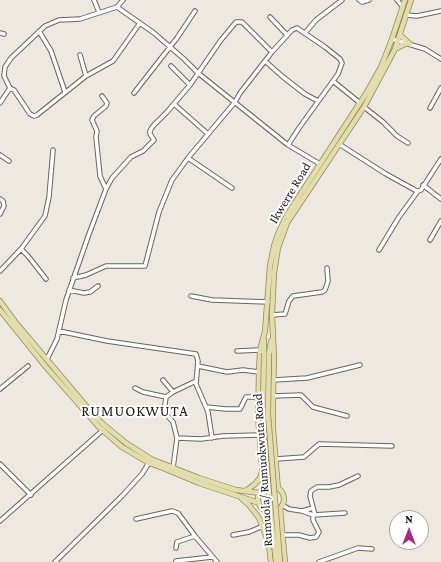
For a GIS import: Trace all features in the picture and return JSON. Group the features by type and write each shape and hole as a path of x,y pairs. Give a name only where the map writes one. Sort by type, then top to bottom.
{"main road":[{"name":"Ikwerre Road","path":"264,352 270,266 278,234 287,215 320,164 362,105 381,67 405,0"},
{"name":"Ikwerre Road","path":"278,488 273,429 274,358 272,315 275,266 278,248 284,231 291,218 339,144 395,49 411,0"},
{"path":"395,49 408,44 400,34"},
{"path":"0,301 16,323 92,413 104,425 150,461 210,482 242,491 260,493"},
{"path":"0,310 46,368 103,430 122,447 193,480 259,504"},
{"path":"264,489 258,417 259,372 264,352 272,332"},
{"name":"Rumuola/ Rumuokwuta Road","path":"264,352 264,437 276,562"},
{"name":"Rumuola/ Rumuokwuta Road","path":"264,352 280,562"},
{"path":"242,491 248,490 255,484 260,478 263,468"},
{"path":"281,507 272,512 266,511 259,504 258,498 260,493 270,486 278,488 283,495 284,500 281,507 285,562"},
{"path":"237,496 252,508 259,518 268,541"},
{"path":"266,511 271,562"}],"street":[{"path":"94,0 99,12"},
{"path":"123,0 118,7 80,19 59,20 45,26 11,58 5,67 4,76 10,88 14,90 30,114 34,116 37,115 86,76 113,60 140,23"},
{"path":"305,33 316,20 342,0"},
{"path":"359,0 362,2 368,0"},
{"path":"397,0 402,6"},
{"path":"118,7 140,23 184,59 198,73 288,145 320,164"},
{"path":"406,15 417,16 434,13 441,10"},
{"path":"134,92 177,38 195,12"},
{"path":"270,17 287,35"},
{"path":"47,358 54,347 73,278 106,189 112,178 131,157 142,151 154,140 150,131 153,126 190,85 229,29 236,22 242,22 272,52"},
{"path":"73,278 86,275 106,266 144,266 164,199 172,180 188,158 235,102 240,93 272,52 294,28 297,28 340,59 342,63 338,74 288,145"},
{"path":"39,31 51,51 65,92"},
{"path":"0,32 4,34"},
{"path":"392,39 425,49 441,59"},
{"path":"80,55 86,76"},
{"path":"265,61 305,94 318,101"},
{"path":"171,66 190,85"},
{"path":"333,81 383,122 397,136 408,143"},
{"path":"0,103 10,88"},
{"path":"430,108 441,88"},
{"path":"102,96 107,103 106,106 94,116 92,120 97,131 96,139 100,176 106,189"},
{"path":"174,104 208,134"},
{"path":"339,144 386,174 418,191"},
{"path":"0,271 20,249 45,216 49,197 53,150"},
{"path":"0,155 9,161"},
{"path":"188,158 232,188"},
{"path":"379,250 399,217 441,159"},
{"path":"423,185 441,199"},
{"path":"0,199 3,201 4,206 0,214"},
{"path":"430,240 441,221"},
{"path":"20,249 28,256 46,279"},
{"path":"272,315 285,314 289,301 293,296 322,292 325,290 328,281 327,268"},
{"path":"69,290 84,293 90,292 98,286"},
{"path":"192,296 219,300 268,302"},
{"path":"59,332 107,341 193,353 197,355 198,366 196,381 210,420 212,438"},
{"path":"236,351 264,352"},
{"path":"274,380 307,378 360,365"},
{"path":"0,389 28,366"},
{"path":"198,366 227,372 243,370 259,372"},
{"path":"163,380 173,392"},
{"path":"173,468 177,438 173,422 164,412 166,397 196,381"},
{"path":"135,388 143,392 166,397"},
{"path":"273,396 301,395 313,407 347,416"},
{"path":"206,407 240,409 246,397 258,397"},
{"path":"0,521 103,430"},
{"path":"177,438 201,439 260,435"},
{"path":"276,459 304,457 319,444 392,446"},
{"path":"55,562 122,496 142,474 150,461"},
{"path":"0,464 31,495"},
{"path":"282,535 299,535 310,538 316,536 319,532 313,520 314,515 310,496 311,491 317,487 339,485 358,476"},
{"path":"281,507 314,515 345,513"},
{"path":"302,511 313,508"},
{"path":"136,519 169,511 178,512 195,536 217,562"},
{"path":"233,535 249,532 263,526"},
{"path":"176,548 177,542 195,536"},
{"path":"319,562 358,548 372,549"},
{"path":"176,561 212,557"}],"district":[{"name":"RUMUOKWUTA","path":"135,411"}]}
